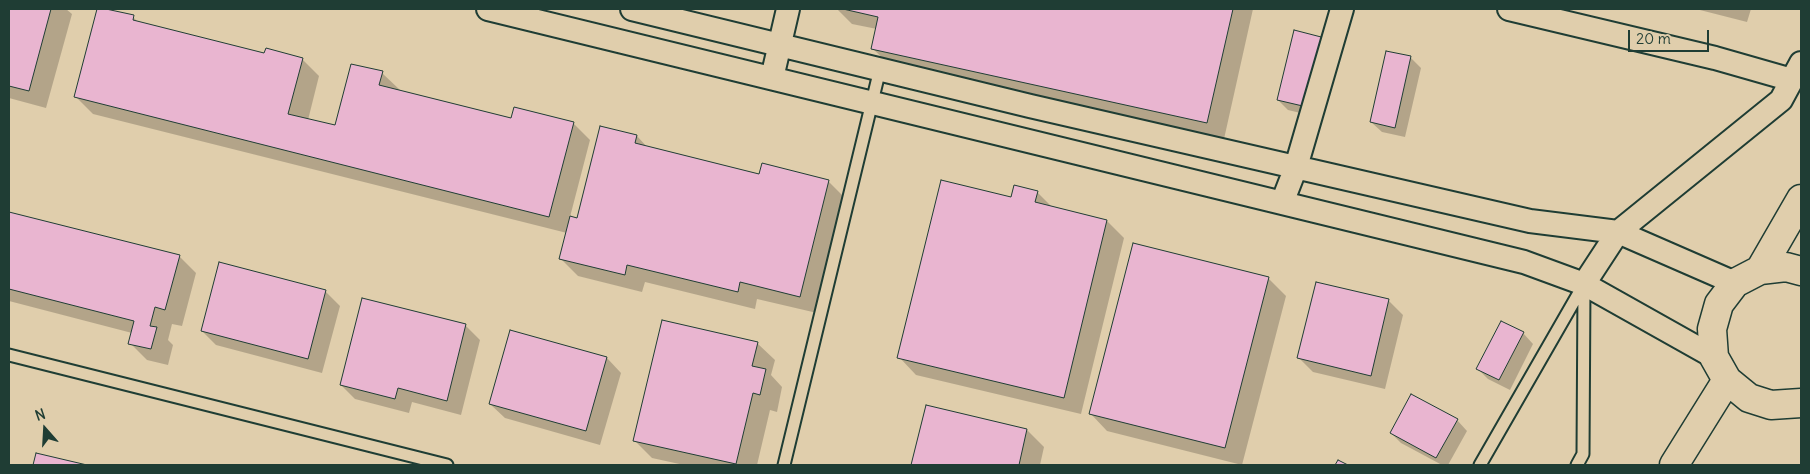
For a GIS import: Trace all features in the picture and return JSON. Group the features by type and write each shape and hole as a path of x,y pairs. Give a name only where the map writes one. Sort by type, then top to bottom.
{"street":[{"path":"488,9 1524,262 1584,284 1721,369 1749,398 1771,405 1801,403"},
{"path":"632,9 1030,106 1530,221 1618,232 1735,283"},
{"path":"772,78 788,9"},
{"path":"1282,203 1296,167 1342,9"},
{"path":"1519,10 1715,58 1796,71 1780,100 1618,232 1584,284"},
{"path":"1760,270 1801,199"},
{"path":"1674,465 1721,369 1712,329 1719,304 1735,283 1760,270 1786,267 1801,271"}],"lane":[{"path":"784,465 880,70"},
{"path":"1480,465 1584,284"},
{"path":"1577,465 1583,454 1584,284"},
{"path":"9,355 447,465"}],"building":[{"path":"9,9 51,9 29,91 9,86"},
{"path":"97,9 134,15 133,20 264,53 266,48 303,58 288,114 335,125 351,64 383,71 379,85 511,118 514,107 574,122 549,217 74,97"},
{"path":"843,9 1233,9 1207,123 871,49 878,17"},
{"path":"1294,30 1325,38 1307,107 1277,100"},
{"path":"1386,51 1411,56 1395,128 1370,122"},
{"path":"600,126 637,135 635,143 759,174 762,163 829,180 800,297 740,282 738,292 627,265 625,275 559,259 570,216 577,218"},
{"path":"941,180 1011,197 1014,185 1038,191 1035,202 1107,220 1064,398 897,358"},
{"path":"9,212 180,255 165,310 155,307 150,326 157,327 151,349 128,344 134,321 9,289"},
{"path":"1133,243 1269,277 1225,448 1089,414"},
{"path":"219,262 326,290 308,359 201,331"},
{"path":"1316,282 1389,299 1371,376 1297,358"},
{"path":"362,298 466,324 447,401 398,388 395,399 340,385"},
{"path":"662,320 758,342 752,366 766,369 760,395 753,393 736,464 633,441"},
{"path":"1501,321 1524,332 1499,380 1476,369"},
{"path":"510,330 607,357 586,431 489,404"},
{"path":"1411,394 1458,419 1436,458 1390,433"},
{"path":"926,405 1027,429 1019,465 911,465"},
{"path":"36,453 87,465 33,465"},
{"path":"1338,460 1348,465 1335,465"}]}
